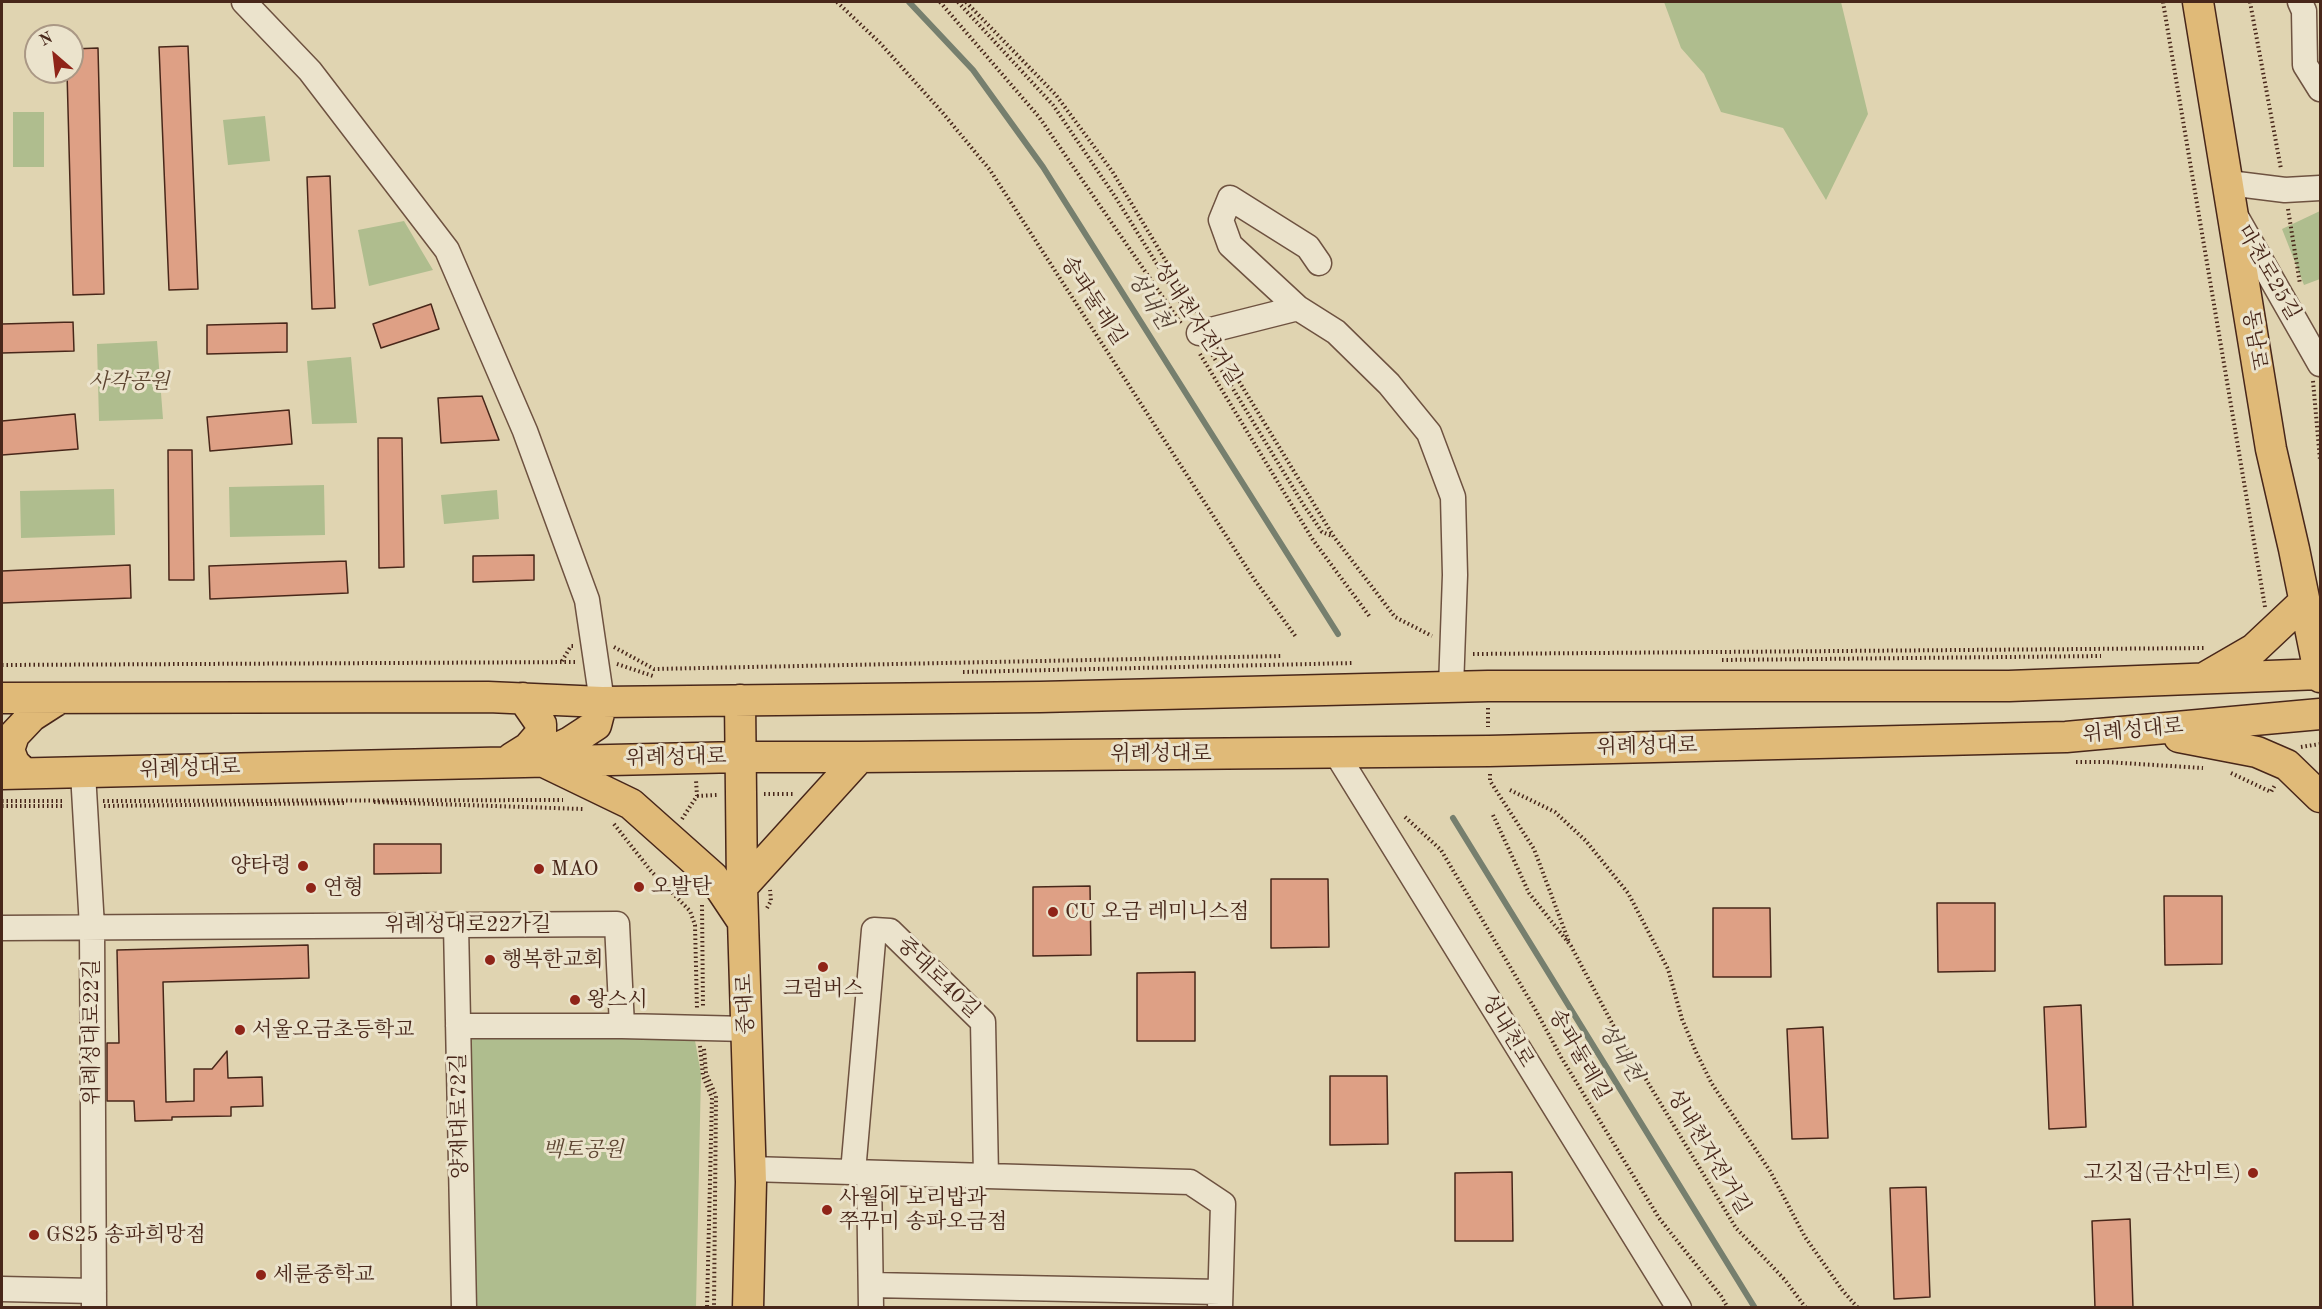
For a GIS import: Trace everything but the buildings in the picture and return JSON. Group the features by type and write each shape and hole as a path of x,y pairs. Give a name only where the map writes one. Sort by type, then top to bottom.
{"main road":[{"name":"동남로","path":"2198,2 2271,449 2294,549 2312,597"},
{"path":"2,698 523,698 602,702 1488,686 2009,686 2320,676 2312,597"},
{"path":"2201,680 2254,649 2312,597"},
{"path":"13,774 14,762 9,750 14,735 32,716 60,698"},
{"path":"523,698 541,724 541,733 528,748 526,761"},
{"name":"중대로","path":"740,700 742,887 750,1169 748,1308"},
{"path":"526,761 570,742 596,724 602,702"},
{"name":"위례성대로","path":"13,774 84,793 266,766 741,757 860,758 1489,751 2067,737 2320,714"},
{"path":"2143,730 2257,752 2287,765 2320,797"},
{"path":"742,887 860,758"},
{"path":"526,761 631,804 713,877 743,922"}],"street":[{"path":"244,2 310,71 447,250 525,431 587,600 602,702"},
{"path":"2300,2 2304,11 2305,65 2320,89"},
{"path":"2229,183 2285,190 2320,188"},
{"path":"1320,263 1308,247 1230,198 1221,219 1230,245 1298,308 1336,332 1389,384 1429,434 1453,497 1455,575 1450,654 1451,687"},
{"name":"마천로25길","path":"2234,213 2315,354"},
{"path":"1192,335 1298,308"},
{"name":"성내천로","path":"1336,753 1679,1308"},
{"name":"위례성대로22길","path":"2,1289 94,1299 92,927 84,793"},
{"name":"위례성대로22가길","path":"2,928 617,924 621,1026"},
{"name":"양재대로72길","path":"456,925 464,1308"},
{"name":"중대로40길","path":"861,1172 874,930 890,931 983,1022 986,1176"},
{"path":"458,1026 747,1029"},
{"path":"750,1169 861,1172 1190,1182 1223,1204 1220,1300 871,1296 861,1172"}],"path":[{"name":"송파둘레길","path":"837,2 880,43 990,170 1254,579 1296,638"},
{"name":"성내천자전거길","path":"940,2 1039,117 1192,335 1313,540 1370,617"},
{"path":"958,2 1053,105 1116,198 1192,335 1322,532 1334,537"},
{"path":"2163,2 2264,599"},
{"path":"2250,2 2285,190 2300,289"},
{"path":"2315,354 2320,460"},
{"path":"562,662 571,646 657,677"},
{"path":"2,665 562,662 595,655 614,647 654,669 1282,656"},
{"path":"1450,654 2214,648"},
{"path":"1487,653 1490,781 1534,849 1571,946"},
{"path":"1712,660 2104,656"},
{"path":"962,672 1366,663"},
{"path":"2299,748 2320,744"},
{"path":"1510,790 1555,812 1586,841 1628,893 1668,969 1682,1019 1695,1052 1712,1084 1770,1171 1805,1237 1843,1291 1858,1308"},
{"path":"2,801 84,793 571,800"},
{"path":"2,806 84,793 585,809"},
{"name":"성내천자전거길","path":"1493,815 1529,893 1571,946 1613,1025 1736,1228 1785,1280 1806,1308"},
{"name":"송파둘레길","path":"1405,817 1441,850 1561,1057 1659,1218 1728,1308"},
{"path":"610,818 651,871 690,911 695,925 703,1076 712,1098 707,1308"},
{"path":"702,901 700,1028 706,1073 716,1096 714,1308"}],"green space":[{"path":"1664,2 1841,2 1868,114 1826,200 1783,128 1721,112 1704,74 1681,48"},
{"path":"13,112 44,112 44,167 13,167"},
{"path":"265,116 270,161 228,165 223,120"},
{"path":"2320,211 2320,279 2304,285 2282,229"},
{"path":"404,221 433,270 369,286 358,230"},
{"name":"사각공원","path":"157,341 163,419 99,421 97,344"},
{"path":"351,357 357,423 312,424 307,361"},
{"path":"324,485 325,535 230,537 229,487"},
{"path":"114,489 115,535 21,538 20,491"},
{"path":"497,490 499,519 444,524 441,495"},
{"name":"백토공원","path":"465,1032 694,1035 701,1074 696,1307 470,1307"}],"waterway":[{"name":"성내천","path":"909,2 973,70 1043,167 1338,634"},
{"name":"성내천","path":"1453,818 1755,1308"}],"place":[{"name":"양타령","path":"303,866"},
{"name":"MAO","path":"539,869"},
{"name":"오발탄","path":"639,887"},
{"name":"연형","path":"311,888"},
{"name":"CU 오금 레미니스점","path":"1053,912"},
{"name":"행복한교회","path":"490,960"},
{"name":"크럼버스","path":"823,967"},
{"name":"왕스시","path":"575,1000"},
{"name":"서울오금초등학교","path":"240,1030"},
{"name":"고깃집(금산미트)","path":"2253,1173"},
{"name":"사월에 보리밥과 쭈꾸미 송파오금점","path":"827,1210"},
{"name":"GS25 송파희망점","path":"34,1235"},
{"name":"세륜중학교","path":"261,1275"}]}
